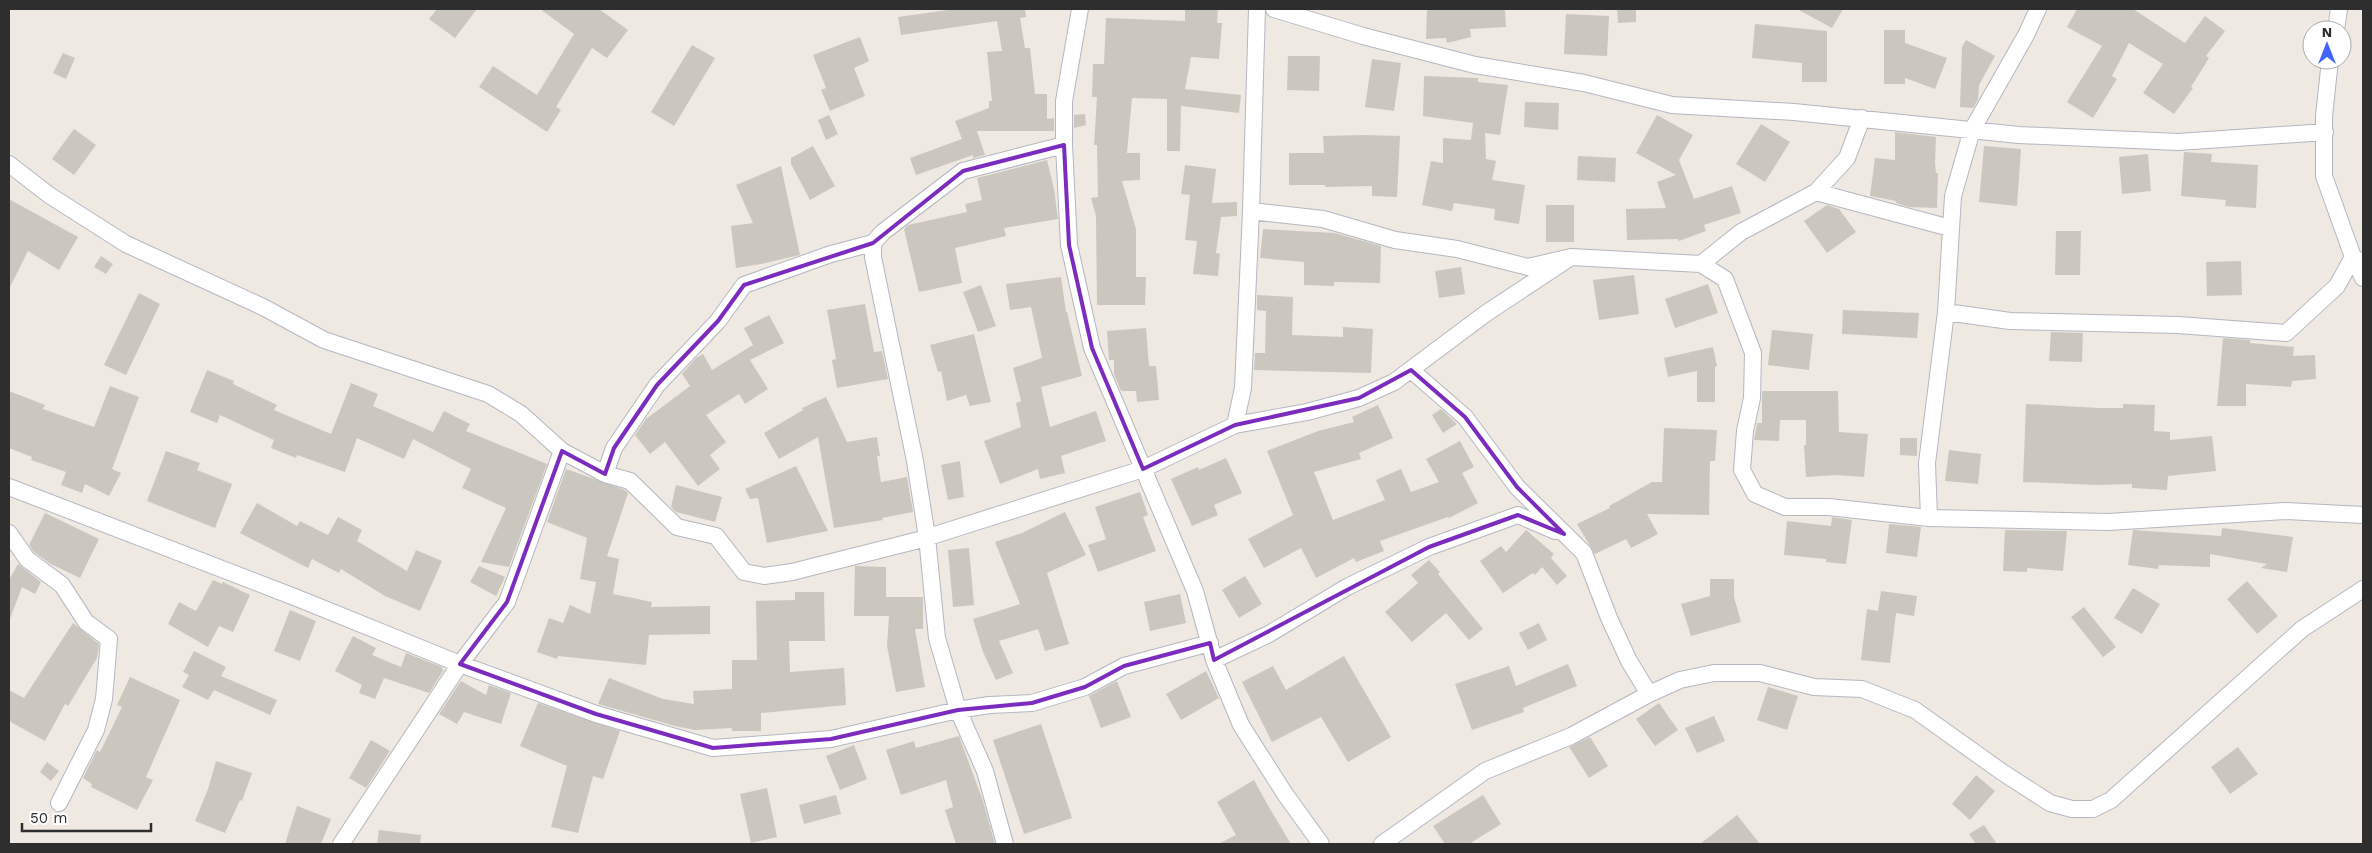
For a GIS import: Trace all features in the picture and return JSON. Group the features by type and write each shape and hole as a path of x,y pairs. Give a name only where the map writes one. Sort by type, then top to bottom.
{"street":[{"path":"1080,9 1064,101 1064,145 1069,245 1092,348 1195,591 1214,660 1241,725 1285,794 1321,844"},
{"path":"1236,425 1243,388 1257,9"},
{"path":"1274,9 1363,36 1474,65 1584,83 1672,105 1862,118 2019,135 2178,142 2325,132"},
{"path":"1929,518 1927,463 1946,312 1953,196 1972,130 2026,35 2038,9"},
{"path":"2329,70 2324,116 2324,176 2358,260 2363,278"},
{"path":"1701,264 1741,232 1816,192 1847,158 1862,118"},
{"path":"605,474 614,448 656,385 718,321 744,285 831,254 873,243 883,232 963,170 1064,145"},
{"path":"9,164 49,195 126,244 263,307 324,340 488,394 520,414 562,451 605,474 630,481 677,527 716,536 744,572 764,576 792,572 927,537 1143,469 1236,425 1307,412 1359,398 1394,382 1485,314 1571,257"},
{"path":"1816,192 1950,228"},
{"path":"1251,211 1323,219 1395,240 1457,249 1528,267 1571,257 1701,264 1725,280 1753,353 1752,398 1745,431 1742,470 1755,494 1784,507 1829,507 1929,518 2108,522 2285,511 2363,515"},
{"path":"873,243 873,257 915,461 927,537 937,638 958,710 985,771 1005,844"},
{"path":"1946,312 2010,321 2178,325 2286,333 2337,286 2358,260"},
{"path":"1411,370 1465,417 1516,487 1584,553 1608,618 1629,661 1649,694"},
{"path":"341,844 460,664 507,602 562,451"},
{"path":"10,490 297,598 460,664 596,714 713,748 830,739 958,710 989,705 1032,703 1085,686 1124,666 1210,643"},
{"path":"1214,660 1269,634 1347,587 1438,543 1518,515 1564,534"},
{"path":"9,533 27,559 62,585 86,622 109,639 104,699 96,730 59,803"},
{"path":"1382,844 1485,771 1571,736 1649,694 1680,680 1714,673 1760,673 1814,687 1862,688 1915,710 2050,804 2072,809 2093,809 2111,800 2302,629 2363,589"}],"highlighted area":[{"path":"1064,145 1069,245 1092,348 1143,469 1235,425 1359,398 1411,370 1465,417 1517,487 1564,534 1518,515 1429,547 1214,660 1210,643 1124,666 1085,687 1032,703 958,710 831,739 713,748 596,714 460,664 507,602 562,451 605,474 614,448 657,385 718,321 744,285 873,243 963,171"}],"building":[{"path":"437,9 477,9 455,38 429,19"},
{"path":"540,9 599,9 628,30 607,58 592,48 556,107 561,110 547,132 479,87 493,66 537,95 574,34"},
{"path":"955,9 1025,9 1026,17 1020,18 1025,48 1030,48 1035,94 1047,94 1047,119 1054,118 1054,131 977,131 985,155 973,158 973,155 916,175 910,158 962,139 955,121 989,108 989,101 992,101 987,52 1002,51 997,21 901,35 898,17"},
{"path":"1185,9 1218,9 1217,23 1222,23 1219,59 1191,57 1185,89 1241,95 1239,113 1181,106 1180,151 1167,151 1167,99 1132,98 1127,153 1140,153 1140,180 1122,181 1136,229 1136,277 1146,277 1145,305 1097,305 1096,216 1091,198 1098,197 1097,145 1094,145 1097,97 1092,97 1093,64 1104,64 1106,18 1185,21"},
{"path":"1427,9 1505,9 1506,27 1470,29 1471,37 1447,43 1446,38 1426,39"},
{"path":"1617,9 1636,9 1636,22 1618,23"},
{"path":"1797,9 1843,9 1832,28"},
{"path":"2077,9 2133,9 2185,43 2205,16 2225,31 2206,56 2209,58 2191,87 2193,88 2174,114 2143,93 2163,64 2129,43 2112,76 2117,79 2093,118 2067,102 2102,46 2067,27"},
{"path":"1566,14 1609,16 1607,56 1564,54"},
{"path":"1755,24 1827,31 1827,82 1802,82 1802,63 1752,58"},
{"path":"1884,30 1905,30 1905,43 1947,58 1935,89 1905,78 1905,84 1884,84"},
{"path":"860,37 869,61 854,68 865,96 830,111 821,90 826,88 813,55"},
{"path":"1966,40 1995,56 1979,85 1978,99 1973,108 1960,107 1962,47"},
{"path":"692,45 715,58 674,126 651,112"},
{"path":"63,53 75,58 66,79 53,73"},
{"path":"1288,56 1320,56 1319,91 1287,90"},
{"path":"1372,59 1401,63 1394,111 1365,107"},
{"path":"1424,76 1478,78 1478,82 1508,85 1500,135 1485,133 1486,159 1496,161 1492,180 1525,185 1519,224 1494,220 1495,209 1454,203 1452,211 1422,205 1431,161 1443,163 1443,138 1471,140 1473,123 1423,116"},
{"path":"1525,102 1559,103 1558,130 1524,127"},
{"path":"1085,114 1086,125 1074,128 1074,115"},
{"path":"829,115 838,134 826,140 818,120"},
{"path":"1657,115 1693,135 1679,160 1694,199 1732,186 1741,213 1704,225 1706,231 1679,241 1678,239 1627,240 1626,209 1666,208 1657,182 1676,175 1636,153"},
{"path":"1761,124 1790,142 1765,182 1736,164"},
{"path":"74,129 96,145 74,175 52,159"},
{"path":"1895,132 1936,137 1937,208 1909,207 1896,203 1896,201 1870,196 1875,158 1895,160"},
{"path":"1323,136 1400,136 1397,197 1372,196 1372,186 1325,187 1325,185 1289,185 1289,153 1324,153"},
{"path":"813,146 835,186 810,200 791,164 791,158"},
{"path":"1984,146 2021,149 2017,206 1979,202"},
{"path":"2184,152 2212,154 2211,162 2258,165 2256,208 2225,206 2226,200 2181,196"},
{"path":"2148,154 2151,191 2122,194 2119,157"},
{"path":"1578,156 1616,158 1615,182 1577,180"},
{"path":"1047,160 1054,189 1058,219 1004,228 1006,236 955,248 962,283 919,292 904,229 908,225 967,212 965,204 982,200 977,178"},
{"path":"1185,165 1216,169 1212,203 1237,202 1237,216 1221,217 1216,253 1220,254 1218,276 1193,274 1197,241 1185,240 1190,195 1181,194"},
{"path":"781,166 800,255 736,268 731,226 753,223 736,185"},
{"path":"9,199 78,237 59,270 28,251 9,289"},
{"path":"1546,205 1574,205 1574,242 1546,242"},
{"path":"1827,205 1839,209 1856,232 1827,253 1804,221"},
{"path":"1263,229 1335,233 1381,246 1380,283 1334,282 1334,286 1304,285 1304,262 1260,258"},
{"path":"2056,231 2081,231 2080,275 2055,275"},
{"path":"101,256 113,264 106,274 94,267"},
{"path":"2241,261 2242,295 2207,296 2206,262"},
{"path":"1461,267 1465,294 1439,298 1435,271"},
{"path":"1634,275 1639,314 1599,320 1593,280"},
{"path":"1061,277 1066,312 1082,376 1041,387 1050,427 1096,411 1106,441 1061,456 1065,473 1040,479 1038,469 1000,484 984,441 1021,427 1016,403 1021,401 1013,368 1042,358 1031,307 1010,310 1006,284"},
{"path":"1708,284 1718,313 1675,328 1665,299"},
{"path":"981,285 996,326 978,332 963,292"},
{"path":"139,293 160,304 126,375 104,365"},
{"path":"1257,295 1293,297 1292,335 1343,337 1343,327 1373,329 1371,373 1254,370 1255,353 1265,353 1266,311 1257,310"},
{"path":"865,304 874,352 882,351 888,379 837,388 832,360 836,359 827,310"},
{"path":"1843,310 1919,313 1917,338 1842,334"},
{"path":"769,315 784,343 750,360 768,389 745,404 739,394 706,415 726,442 710,455 720,469 698,486 665,442 650,454 635,435 646,419 690,386 682,374 696,358 703,354 712,370 753,345 744,328"},
{"path":"1146,328 1149,366 1156,366 1159,400 1137,402 1136,391 1121,391 1114,374 1114,360 1109,360 1107,331"},
{"path":"1772,330 1813,334 1809,370 1768,365"},
{"path":"2051,332 2083,333 2082,362 2049,361"},
{"path":"974,334 991,402 970,406 966,395 947,401 941,371 938,372 930,345"},
{"path":"2223,338 2250,340 2250,343 2294,347 2293,356 2315,355 2316,379 2292,381 2291,387 2246,384 2246,406 2217,406"},
{"path":"1713,347 1717,366 1715,367 1715,402 1697,402 1697,371 1668,377 1664,358"},
{"path":"207,370 234,381 233,384 277,405 274,410 331,434 351,383 378,394 373,406 433,432 444,411 470,424 466,431 547,464 509,567 481,562 506,508 462,488 471,469 413,439 404,459 357,438 345,472 297,455 296,458 271,448 274,440 220,415 217,423 190,412"},
{"path":"110,386 139,397 112,469 121,473 109,496 85,484 82,493 61,485 66,472 31,460 32,457 9,448 9,391 45,405 43,409 94,427"},
{"path":"1762,391 1838,391 1839,432 1868,434 1864,477 1836,475 1806,477 1804,445 1806,445 1806,420 1780,420 1779,441 1754,440 1757,423 1762,423"},
{"path":"826,397 847,442 877,437 880,456 877,456 881,482 907,477 913,512 882,518 883,520 834,528 818,437 779,459 764,433 803,410 802,408"},
{"path":"2026,404 2099,408 2123,408 2123,404 2155,405 2154,431 2170,432 2170,440 2212,436 2216,471 2168,476 2167,490 2132,488 2132,484 2097,485 2023,482"},
{"path":"1378,405 1393,438 1359,453 1361,459 1314,472 1333,520 1385,500 1376,480 1401,469 1411,492 1439,482 1426,459 1460,441 1474,467 1462,473 1478,503 1449,518 1380,541 1384,551 1356,562 1354,558 1316,578 1301,548 1264,568 1248,539 1293,515 1267,451 1318,431 1354,422 1352,417"},
{"path":"1441,409 1457,424 1443,433 1432,415"},
{"path":"1664,428 1717,430 1715,461 1710,461 1709,515 1647,514 1658,534 1631,548 1626,539 1595,554 1577,524 1610,508 1609,506 1652,482 1662,482"},
{"path":"1900,438 1917,438 1917,456 1900,455"},
{"path":"1949,450 1981,454 1978,484 1945,481"},
{"path":"166,451 200,463 197,470 232,484 215,528 147,501"},
{"path":"1226,458 1242,493 1214,505 1218,515 1192,526 1171,479 1198,467 1199,470"},
{"path":"960,461 964,497 948,500 941,465"},
{"path":"796,466 828,531 767,543 758,498 750,499 745,489"},
{"path":"566,469 625,490 628,493 607,556 619,559 613,594 652,602 651,607 710,606 710,634 649,635 646,665 558,656 557,659 537,652 549,618 563,623 570,605 590,614 596,582 580,579 587,538 547,522"},
{"path":"676,485 722,497 715,522 676,512 671,507"},
{"path":"1140,492 1148,515 1143,517 1156,551 1098,572 1088,545 1106,539 1095,507"},
{"path":"257,503 297,526 300,521 328,535 338,517 362,530 357,541 407,571 416,550 442,561 420,611 385,596 341,569 339,573 312,559 308,568 240,533"},
{"path":"1065,512 1086,555 1047,573 1069,644 1045,651 1038,629 999,641 1013,673 996,680 983,652 973,619 1020,604 995,542 1022,533"},
{"path":"45,513 99,539 80,578 51,564 34,552 29,545"},
{"path":"1832,517 1852,520 1846,564 1826,562 1826,559 1784,555 1787,521 1831,526"},
{"path":"1889,524 1921,527 1917,557 1886,553"},
{"path":"2222,528 2293,537 2287,572 2261,568 2267,564 2210,554 2210,567 2159,565 2158,569 2128,565 2133,530 2221,536"},
{"path":"1526,530 1554,554 1551,558 1567,576 1557,585 1542,567 1535,575 1533,573 1503,593 1480,561 1501,546 1506,552"},
{"path":"2005,530 2067,531 2063,571 2027,568 2027,572 2003,571"},
{"path":"969,548 974,605 953,607 948,550"},
{"path":"1429,560 1440,572 1438,574 1483,629 1469,640 1446,613 1412,642 1385,612 1418,583 1411,575"},
{"path":"18,564 41,582 35,594 22,587 10,619 9,580"},
{"path":"479,566 505,577 496,596 470,582"},
{"path":"855,566 886,567 886,597 923,597 923,629 915,629 925,687 896,692 887,646 889,616 854,616"},
{"path":"1245,576 1262,604 1239,618 1222,590"},
{"path":"1710,579 1734,579 1734,597 1741,622 1691,636 1681,604 1710,596"},
{"path":"213,580 222,584 223,582 250,595 233,632 219,626 208,647 168,624 179,602 196,611"},
{"path":"2247,581 2278,616 2257,634 2227,599"},
{"path":"2133,588 2160,604 2142,634 2114,618"},
{"path":"1881,591 1917,596 1914,616 1896,613 1890,663 1861,660 1867,609 1878,611"},
{"path":"795,592 824,592 825,641 789,641 790,672 844,668 846,705 761,713 761,731 732,731 732,728 695,730 675,726 598,704 609,678 663,699 694,704 693,691 732,689 732,660 757,660 756,601 795,600"},
{"path":"1180,594 1186,623 1150,631 1144,602"},
{"path":"2084,607 2116,647 2103,657 2071,617"},
{"path":"290,610 316,621 300,661 274,651"},
{"path":"73,623 99,644 97,658 68,706 65,704 45,741 9,721 9,690 24,698"},
{"path":"1539,623 1547,640 1528,650 1519,633"},
{"path":"353,636 376,648 372,655 401,667 406,653 442,667 443,671 429,693 384,678 375,699 359,693 362,685 335,671"},
{"path":"194,651 226,667 221,676 277,700 270,715 214,690 208,700 182,687 189,675 183,672"},
{"path":"1344,656 1391,737 1348,762 1321,717 1272,742 1242,682 1273,666 1286,690"},
{"path":"1568,664 1577,686 1523,708 1524,712 1472,730 1455,684 1509,666 1516,686"},
{"path":"1206,671 1219,698 1181,720 1166,694"},
{"path":"130,677 180,700 146,777 153,780 137,810 91,787 92,784 83,778 97,750 100,752 122,707 117,705"},
{"path":"461,681 486,695 489,685 511,693 501,724 464,712 457,724 439,714"},
{"path":"1117,681 1131,717 1101,728 1089,696"},
{"path":"1768,687 1798,696 1787,730 1757,720"},
{"path":"538,703 620,731 603,779 593,776 578,833 551,827 567,766 520,746"},
{"path":"1659,703 1678,730 1655,746 1636,719"},
{"path":"1714,716 1725,741 1697,753 1685,728"},
{"path":"1041,724 1072,818 1024,834 993,740"},
{"path":"959,736 982,798 995,844 956,844 945,810 953,807 946,780 901,795 886,750 914,741 916,748"},
{"path":"1590,737 1608,766 1589,778 1569,747"},
{"path":"371,740 390,751 366,788 349,778"},
{"path":"854,745 867,779 840,790 826,756"},
{"path":"2238,747 2258,774 2230,794 2211,767"},
{"path":"216,761 252,773 242,801 240,800 225,833 195,821 208,789"},
{"path":"47,762 59,771 51,781 40,772"},
{"path":"1976,775 1995,791 1970,820 1952,804"},
{"path":"1254,780 1291,844 1218,844 1236,835 1217,802"},
{"path":"767,788 777,837 751,843 740,794"},
{"path":"836,795 841,814 804,824 799,805"},
{"path":"1483,795 1501,824 1469,844 1445,844 1433,826"},
{"path":"297,806 331,819 321,844 285,844"},
{"path":"1737,815 1760,844 1700,844"},
{"path":"1984,825 1997,844 1976,844 1969,834"},
{"path":"379,830 421,835 420,844 377,844"}]}
